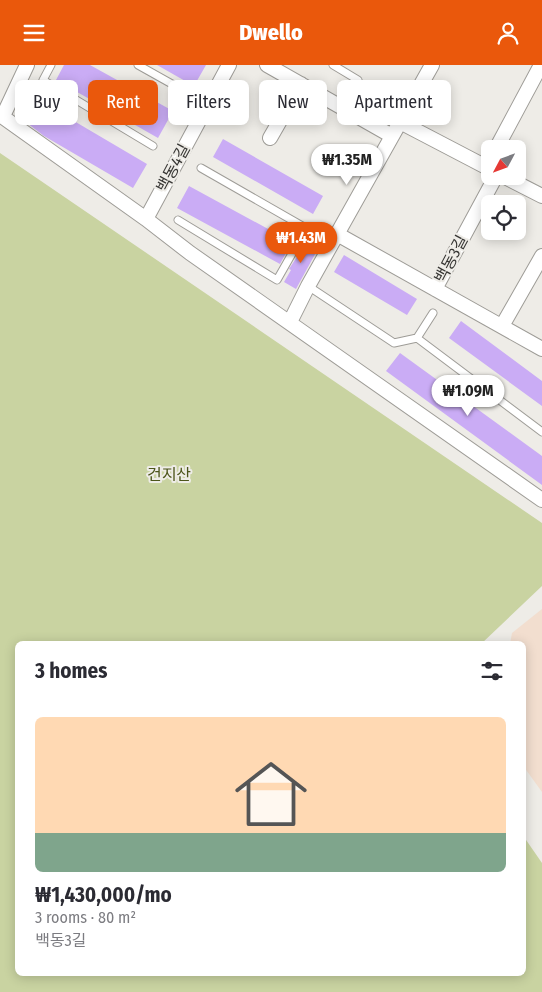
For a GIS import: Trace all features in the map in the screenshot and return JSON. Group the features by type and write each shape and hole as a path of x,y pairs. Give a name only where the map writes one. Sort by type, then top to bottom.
{"street":[{"path":"27,65 1,116 146,219 190,253 542,500"},
{"name":"백동4길","path":"146,219 229,65"},
{"path":"267,65 294,80"},
{"path":"424,80 432,65"},
{"path":"501,140 541,65"},
{"path":"327,99 392,136"},
{"path":"270,138 277,125"},
{"path":"290,322 308,286 398,125"},
{"name":"백동3길","path":"406,125 481,163"},
{"name":"백동3길","path":"435,289 483,185"},
{"path":"520,185 542,196"},
{"path":"334,239 435,289 542,349"},
{"path":"502,326 542,257"}],"lane":[{"path":"51,65 43,80 154,145"},
{"path":"138,65 168,82"},
{"path":"333,65 358,80"},
{"path":"201,168 306,229 334,239"},
{"path":"178,220 277,280 306,229"},
{"path":"308,286 394,343 417,338 433,313"},
{"path":"417,338 542,432"}],"shaded area":[{"path":"542,609 542,792 526,770 526,641 511,641 512,633"}],"green space":[{"name":"건지산","path":"0,153 542,523 542,586 484,641 15,641 15,976 526,976 526,840 542,863 542,992 0,992"}],"building":[{"path":"64,65 90,65 117,80 88,80 88,98 78,93 78,80 56,80"},
{"path":"157,65 206,65 197,80 183,80"},
{"path":"158,103 168,108 168,120 158,138 135,125 158,125"},
{"path":"78,123 147,164 133,188 44,136 30,125 78,125"},
{"path":"223,139 323,196 313,214 213,157"},
{"path":"189,186 292,242 280,264 177,208"},
{"path":"308,240 319,247 296,289 284,282 291,270 289,269"},
{"path":"344,255 417,299 407,315 334,272"},
{"path":"461,321 542,381 542,406 449,338"},
{"path":"400,353 542,456 542,485 386,371"}]}
